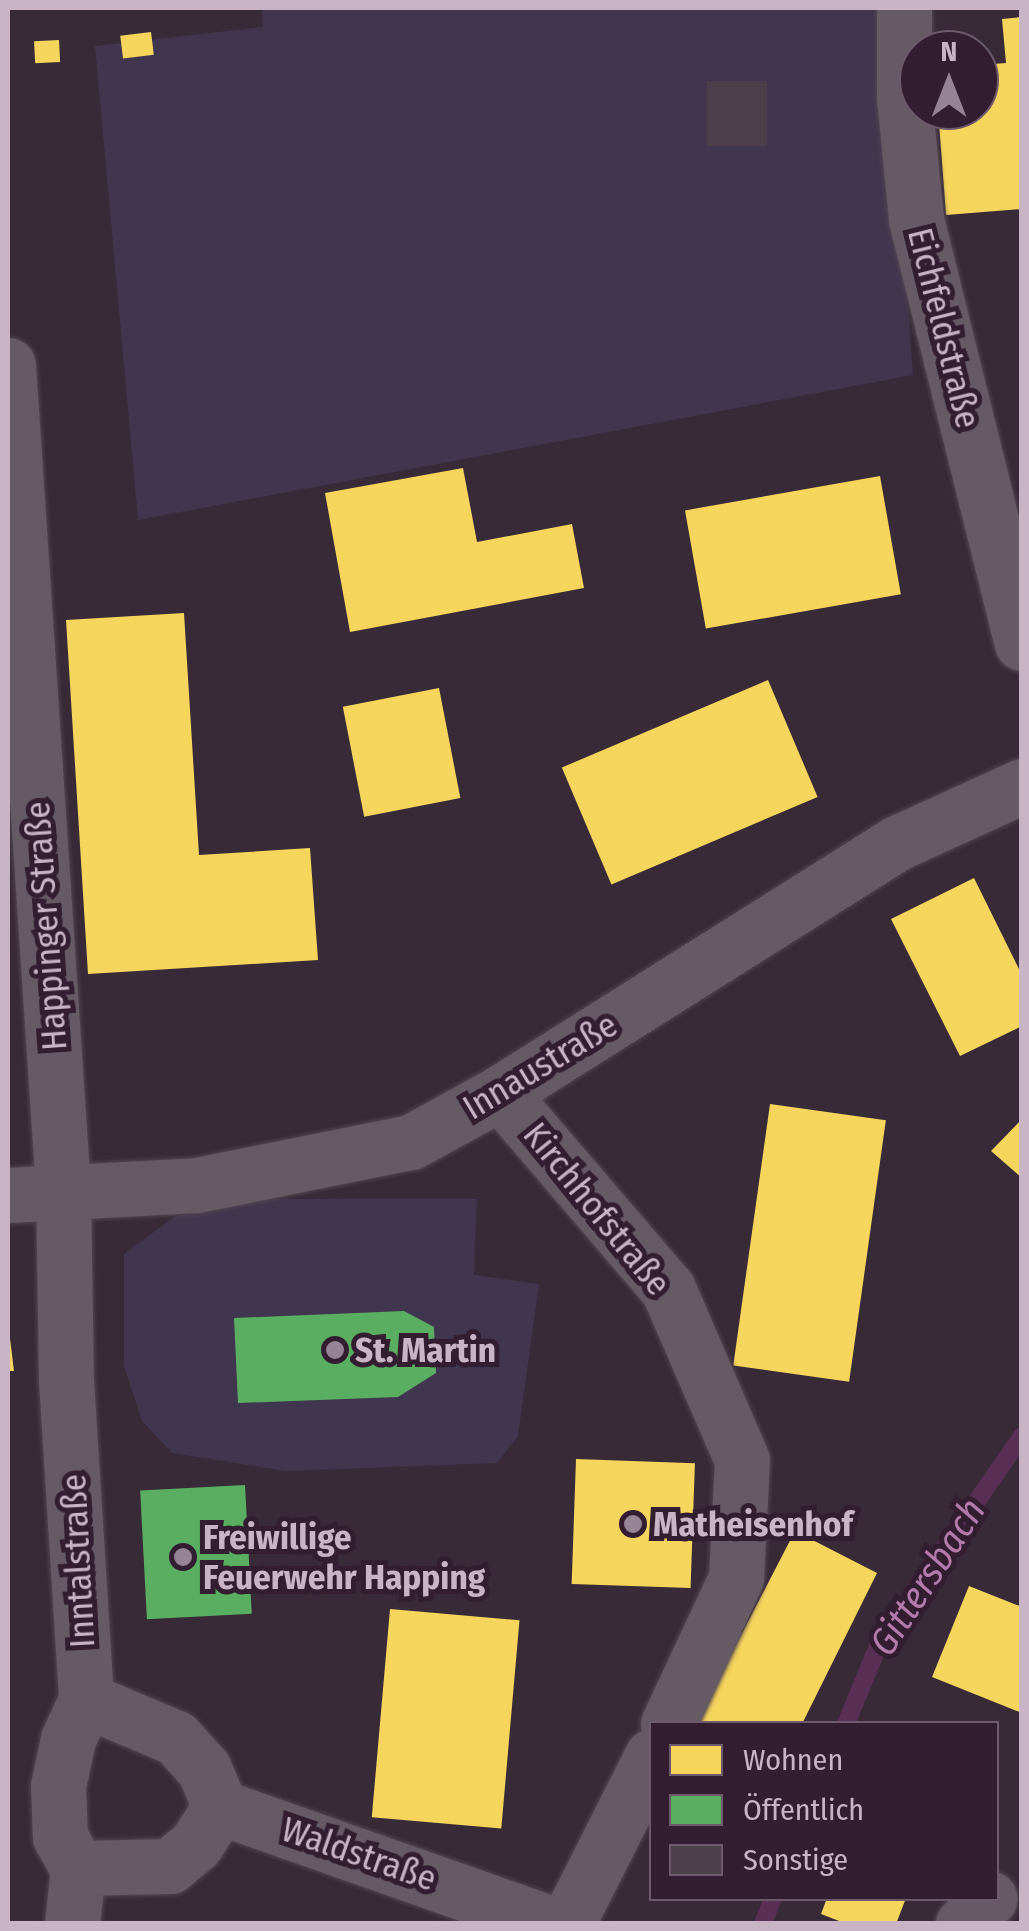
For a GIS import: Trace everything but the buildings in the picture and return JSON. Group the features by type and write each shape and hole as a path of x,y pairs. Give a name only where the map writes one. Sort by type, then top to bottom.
{"street":[{"name":"Eichfeldstraße","path":"904,8 904,97 916,219 1022,643"},
{"name":"Happinger Straße","path":"8,365 62,1188"},
{"name":"Innaustraße","path":"8,1195 62,1188 197,1185 412,1142 500,1093 897,844 1022,786"},
{"name":"Kirchhofstraße","path":"500,1093 668,1289 742,1460 736,1578 669,1721"},
{"name":"Inntalstraße","path":"62,1188 66,1380 86,1700 68,1739 58,1786 60,1837 78,1868 72,1924"},
{"path":"78,1868 170,1866 196,1844 220,1808 204,1769 176,1738 86,1700"},
{"path":"568,1924 649,1762"},
{"name":"Waldstraße","path":"220,1808 552,1924"},
{"path":"999,1889 1022,1870"},
{"path":"963,1924 987,1901"}],"shaded area":[{"path":"262,8 886,8 913,375 138,520 95,46 263,27"},
{"path":"254,1199 477,1199 474,1275 539,1284 518,1436 497,1463 286,1471 172,1453 142,1421 124,1366 124,1254 174,1217"}],"waterway":[{"name":"Gittersbach","path":"847,1721 880,1641 1022,1436"},
{"name":"Gittersbach","path":"763,1924 772,1901"}],"place":[{"name":"St. Martin","path":"335,1350"},
{"name":"Matheisenhof","path":"633,1524"},
{"name":"Freiwillige Feuerwehr Happing","path":"183,1557"}]}
